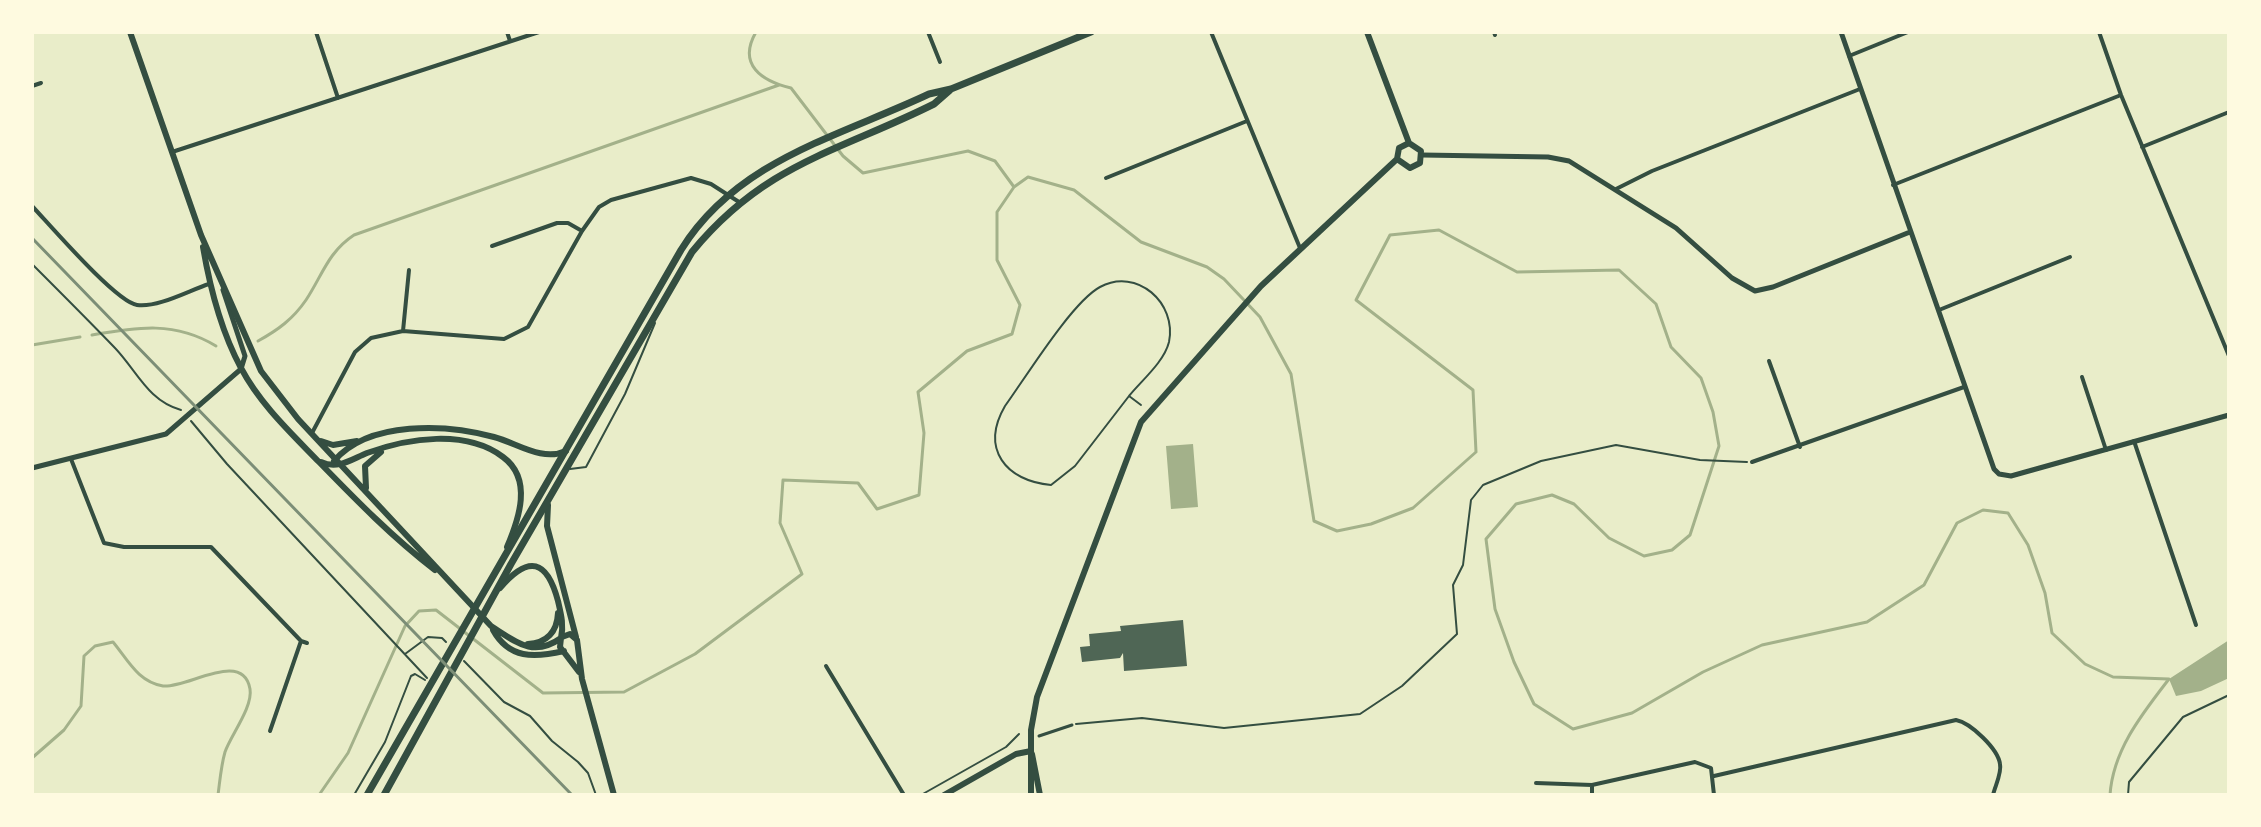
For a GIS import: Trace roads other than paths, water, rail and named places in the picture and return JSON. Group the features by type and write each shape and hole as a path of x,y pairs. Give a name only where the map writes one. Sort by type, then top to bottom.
{"main road":[{"path":"130,32 201,235 256,363 272,389 336,463 367,491 491,626 520,646 532,648 569,634 577,641"},
{"path":"367,795 688,239 727,194 761,169 814,144 929,94 951,89 1091,32"},
{"path":"1367,32 1409,143 1419,147 1422,155 1420,163 1410,168 1397,159"},
{"path":"384,795 493,596 692,252 739,202 783,172 934,104 951,89"},
{"path":"1031,795 1031,751 1037,697 1136,432 1261,286 1397,159 1399,148 1409,143"},
{"path":"201,235 209,284 241,369 272,413 392,537 447,580"},
{"path":"315,437 333,445 399,432 445,430 496,438 538,453 555,455 566,451"},
{"path":"318,461 336,463 395,445 433,439 468,441 507,459 520,482 522,499 504,554"},
{"path":"336,480 336,463 362,440"},
{"path":"367,491 363,471 368,461 395,445"},
{"path":"560,480 549,503 546,522 577,641 582,679 595,732 614,795"},
{"path":"493,596 510,575 531,565 548,574 563,620 561,638 564,652 582,679"},
{"path":"506,636 528,644 546,639 558,622 557,597"},
{"path":"491,626 498,639 516,653 531,656 573,652 577,641"},
{"path":"944,795 1016,754 1031,751"},
{"path":"1031,751 1040,795"}],"street":[{"path":"316,32 338,98"},
{"path":"507,32 510,41"},
{"path":"172,152 539,32"},
{"path":"928,32 940,62"},
{"path":"1211,32 1301,250"},
{"path":"1841,32 1990,461 1999,474 2011,476 2229,415"},
{"path":"1849,56 1908,32"},
{"path":"2099,32 2121,95 2229,356"},
{"path":"32,86 41,83"},
{"path":"1616,189 1652,171 1860,89"},
{"path":"1893,185 2121,95"},
{"path":"2142,147 2229,112"},
{"path":"1106,178 1247,121"},
{"path":"1422,155 1560,158 1676,228 1732,278 1755,291 1773,287 1910,232"},
{"path":"315,437 331,398 363,345 382,334 403,331 494,339 517,335 536,317 582,231 599,207 611,200 678,180 702,179 739,202"},
{"path":"32,206 109,286 131,304 152,303 209,284"},
{"path":"492,246 557,223 568,223 582,231"},
{"path":"1938,310 2070,257"},
{"path":"403,331 409,270"},
{"path":"32,468 159,437 188,418 241,369 245,356 219,275"},
{"path":"1769,361 1800,447"},
{"path":"2082,377 2106,450"},
{"path":"1752,462 1964,387"},
{"path":"2134,441 2196,625"},
{"path":"71,459 104,543 124,547 211,547 301,641 307,643"},
{"path":"270,731 301,641"},
{"path":"826,666 904,795"},
{"path":"1714,776 1956,720 1966,722 1998,756 2001,767 1993,795"},
{"path":"1039,736 1072,725"},
{"path":"1536,783 1592,785 1695,762 1711,768 1714,795"},
{"path":"1592,785 1592,795"}],"lane":[{"path":"566,469 586,467 631,382 658,310"}],"waterway":[{"path":"756,32 749,54 756,70 771,81 791,88 843,156 863,173 968,151 995,161 1014,187"},
{"path":"258,341 296,313 332,257 354,235 779,85"},
{"path":"319,795 348,753 405,626 419,611 436,610 543,693 624,692 695,654 802,574 780,523 783,480 858,483 877,509 919,495 924,433 918,392 967,351 1012,334 1020,305 997,260 997,212 1014,187 1028,177 1074,190 1141,242 1207,267 1224,279 1260,317 1291,374 1314,521 1337,531 1371,524 1413,508 1476,452 1473,390 1356,300 1390,235 1439,230 1517,272 1619,270 1656,304 1671,347 1701,378 1713,412 1719,446 1690,535 1672,550 1644,556 1609,538 1574,504 1552,495 1516,504 1486,539 1495,609 1514,662 1534,704 1573,729 1632,713 1703,672 1762,645 1867,622 1924,585 1957,523 1983,510 2008,513 2028,545 2045,593 2052,633 2085,664 2113,677 2169,679"},
{"path":"92,335 141,328 171,329 216,346"},
{"path":"32,345 80,337"},
{"path":"32,758 64,730 81,706 84,656 95,646 113,642 134,669 154,684 173,685 225,671 237,672 245,678 250,696 225,752 218,795"},
{"path":"2110,795 2117,763 2130,733 2169,679"}],"railway":[{"path":"32,238 572,795"}]}
